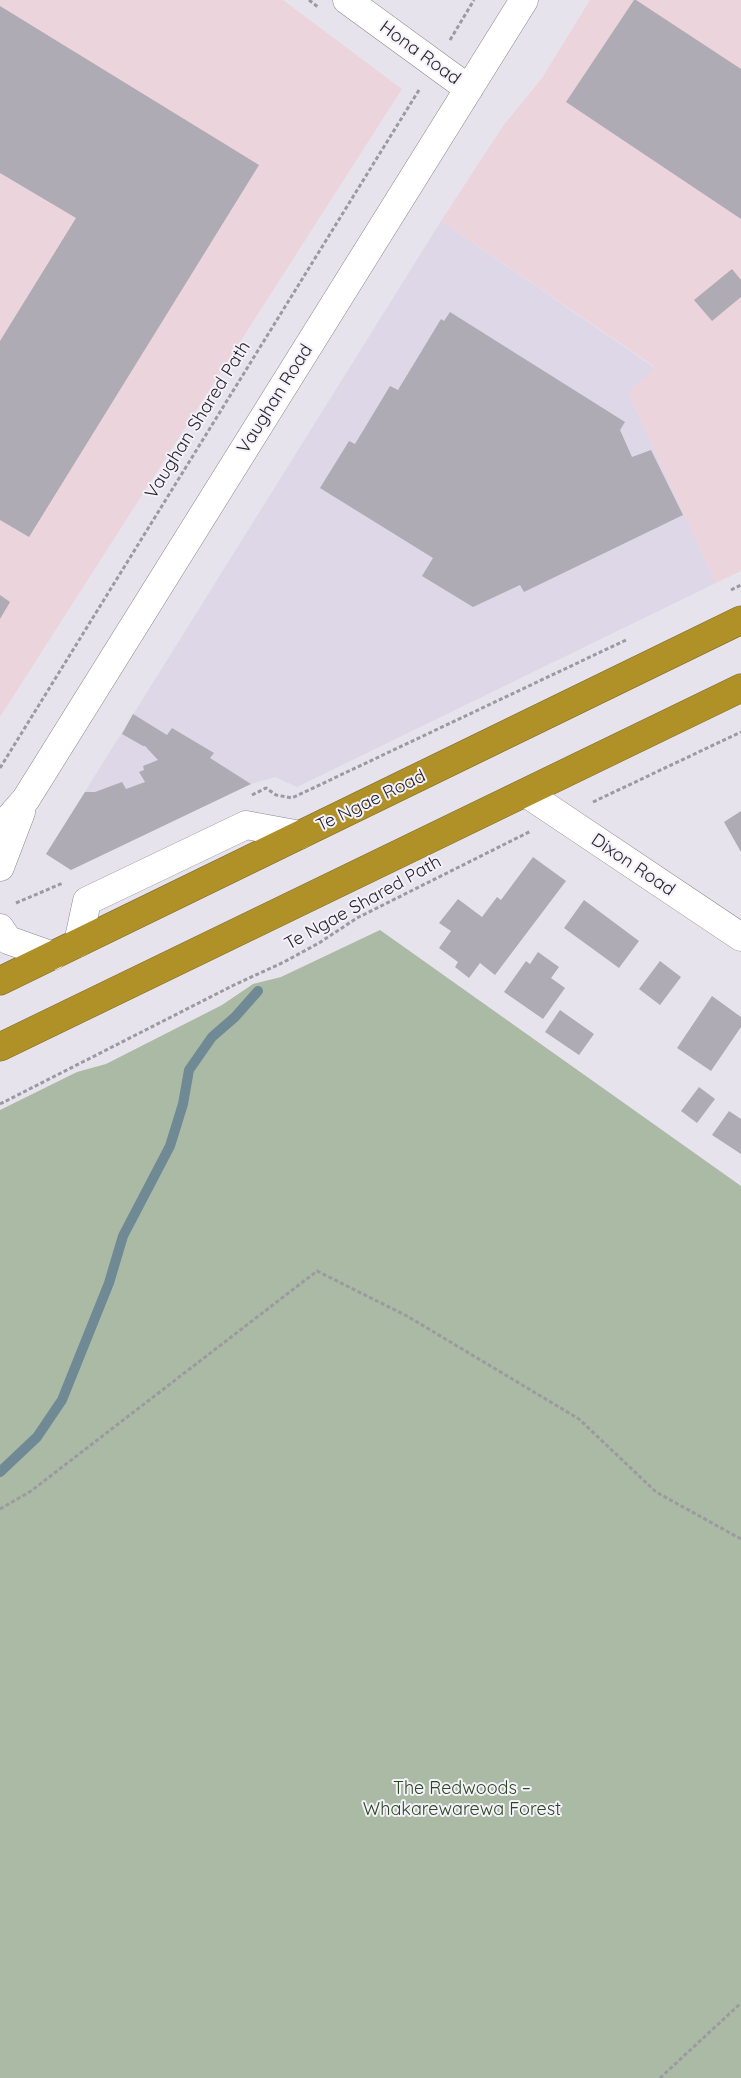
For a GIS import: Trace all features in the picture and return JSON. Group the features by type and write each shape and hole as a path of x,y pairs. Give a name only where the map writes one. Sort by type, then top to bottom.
{"highway":[{"name":"Te Ngae Road","path":"0,981 741,620"},
{"path":"0,1047 741,688"}],"street":[{"name":"Hona Road","path":"347,0 469,89"},
{"name":"Vaughan Road","path":"0,829 26,799 524,0"},
{"name":"Dixon Road","path":"526,793 741,937"},
{"name":"Vaughan Road","path":"0,867 26,799"},
{"path":"5,917 8,940 53,956"}],"path":[{"path":"448,43 474,0"},
{"name":"Vaughan Shared Path","path":"0,768 420,87"},
{"path":"723,594 741,585"},
{"path":"244,799 266,788 276,795 292,798 633,636"},
{"name":"Te Ngae Shared Path","path":"0,1104 234,985 284,962 319,943 357,918 560,817 686,760 741,732"},
{"path":"5,917 70,880"},
{"path":"0,1509 31,1491 318,1271 408,1316 580,1419 656,1492 741,1539"},
{"path":"660,2078 741,2003"}],"shaded area":[{"path":"0,0 283,0 402,89 0,717"},
{"path":"590,0 741,0 741,571 716,583 628,393 655,367 441,221 503,126 542,78"},
{"path":"441,221 655,368 628,393 716,583 297,787 275,777 251,784 71,870 46,854"}],"green space":[{"name":"The Redwoods – Whakarewarewa Forest","path":"380,930 741,1186 741,2078 0,2078 0,1110 77,1072 106,1064 222,1005 253,984 281,977"}],"building":[{"path":"634,0 741,69 741,219 566,102"},
{"path":"0,6 259,165 29,537 0,520 0,341 76,218 0,173"},
{"path":"732,269 741,280 741,297 712,321 694,300"},
{"path":"450,312 625,422 620,430 632,457 651,450 683,515 524,592 520,585 473,607 422,576 433,558 320,488 349,441 355,444 390,386 398,390 441,319 444,321"},
{"path":"0,595 10,602 0,619"},
{"path":"133,714 167,735 172,728 214,753 210,758 251,784 71,870 46,854 85,792 95,792 122,782 126,789 145,782 139,772 144,770 143,766 158,760 145,746 122,734"},
{"path":"741,811 741,852 724,822"},
{"path":"533,857 566,881 495,975 480,963 469,978 455,967 458,962 439,948 451,931 439,923 458,899 482,917 497,897 501,900"},
{"path":"584,900 639,941 619,968 564,928"},
{"path":"538,952 559,967 551,978 565,988 543,1019 504,992 526,961 530,964"},
{"path":"660,961 681,977 660,1005 639,989"},
{"path":"712,996 741,1017 741,1027 711,1071 677,1048"},
{"path":"560,1010 594,1034 579,1055 545,1032"},
{"path":"699,1087 715,1099 697,1123 681,1111"},
{"path":"729,1111 741,1119 741,1154 712,1135"}],"waterway":[{"path":"0,1472 37,1437 62,1400 109,1283 123,1236 170,1146 183,1104 189,1070 212,1037 235,1017 258,991"}]}
